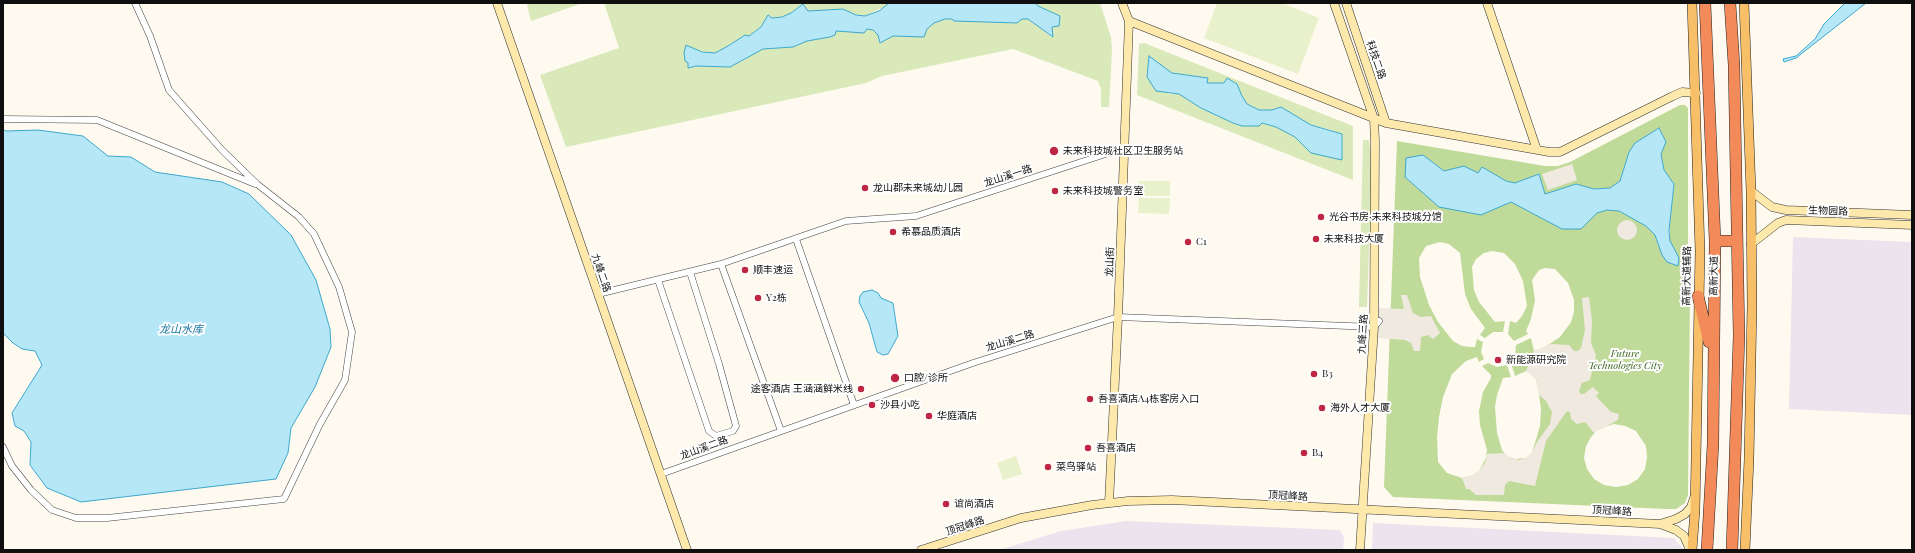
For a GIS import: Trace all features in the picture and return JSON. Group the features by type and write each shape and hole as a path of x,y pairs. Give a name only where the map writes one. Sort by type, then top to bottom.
{"highway":[{"name":"高新大道","path":"1705,3 1715,241 1712,444 1707,550"},
{"path":"1730,3 1734,65 1738,336 1732,550"},
{"path":"1715,241 1737,241"},
{"path":"1698,296 1713,359"}],"main road":[{"path":"1744,3 1751,191 1752,306 1745,550"},
{"name":"高新大道辅路","path":"1691,550 1696,510 1694,495 1700,251 1692,4"},
{"path":"1734,65 1748,99"},
{"path":"1738,336 1752,306"}],"street":[{"path":"3,447 12,466 31,490 52,510 76,518 107,518 284,499 320,424 345,380 352,332 339,287 314,234 299,217 257,184 222,150 169,90 150,36 135,3"},
{"name":"九峰二路","path":"497,3 687,550"},
{"path":"1122,3 1129,22 1386,124 1538,150 1560,152 1682,92 1696,93"},
{"path":"1334,3 1374,119"},
{"name":"科技二路","path":"1346,3 1386,124"},
{"path":"1487,3 1538,150"},
{"name":"龙山街","path":"1109,503 1118,317 1129,22"},
{"path":"3,119 98,120 257,184"},
{"name":"九峰三路","path":"1360,550 1376,324 1374,119"},
{"name":"龙山溪一路","path":"598,294 721,264 846,221 916,216 1124,148"},
{"name":"生物园路","path":"1751,191 1772,207 1786,210 1912,215"},
{"name":"生物园路","path":"1751,244 1778,223 1786,220 1912,225"},
{"path":"796,238 854,405"},
{"path":"721,264 781,431"},
{"path":"658,280 710,431 716,436 733,431 736,426 719,364 690,272"},
{"name":"龙山溪二路","path":"661,474 973,363 1118,317 1376,324"},
{"path":"1660,524 1676,519 1684,514 1691,507 1694,495"},
{"name":"顶冠峰路","path":"922,550 1022,518 1109,503 1172,500 1660,524"},
{"path":"1660,524 1676,530 1684,536 1688,541 1691,550"}],"shaded area":[{"path":"1572,164 1577,180 1548,190 1542,174"},
{"path":"1627,220 1634,223 1637,230 1634,237 1627,240 1620,237 1617,230 1620,223"},
{"path":"1793,237 1912,242 1912,415 1789,409"},
{"path":"1401,295 1407,295 1413,313 1421,317 1431,316 1440,333 1433,339 1428,335 1421,337 1420,351 1414,351 1411,343 1405,340 1378,338 1379,308 1404,309"},
{"path":"1589,297 1592,321 1591,343 1596,355 1590,380 1582,383 1579,391 1581,394 1584,394 1593,387 1599,393 1596,396 1611,412 1619,414 1618,420 1594,433 1585,422 1577,424 1571,419 1570,412 1567,411 1546,441 1535,486 1509,481 1505,485 1504,495 1476,495 1469,489 1466,489 1462,478 1471,476 1479,471 1485,463 1487,454 1505,453 1511,458 1519,460 1526,458 1532,453 1537,442 1550,424 1552,412 1546,401 1539,395 1536,379 1526,371 1534,351 1551,344 1569,345 1574,351 1578,351 1581,348 1585,330 1582,298"},
{"path":"1126,521 1340,530 1344,537 1343,550 999,550 1061,531"},
{"path":"1373,523 1674,538 1684,550 1372,550"}],"green space":[{"path":"528,3 583,3 531,21 527,5"},
{"path":"604,3 892,3 865,16 856,15 843,9 808,11 803,4 791,13 782,17 772,18 768,16 761,27 749,36 745,35 715,53 694,50 688,63 688,68 696,66 730,67 763,49 793,47 806,41 830,37 836,31 864,32 867,29 873,30 878,35 880,43 893,36 924,37 927,29 934,23 945,19 1028,19 1052,37 1052,27 1060,16 1038,6 1035,3 1100,3 1111,37 1112,50 1109,107 1101,107 1101,89 1098,81 1013,49 882,76 866,83 566,147 540,75 619,48"},
{"path":"1217,3 1282,3 1319,18 1298,74 1204,38"},
{"path":"1144,43 1353,126 1353,180 1137,95 1139,44","holes":["1149,57 1172,73 1208,78 1206,83 1224,83 1226,79 1237,84 1247,104 1260,110 1272,110 1281,107 1311,125 1332,130 1311,153 1295,137 1276,127 1261,123 1233,123 1201,108 1179,94 1170,94 1147,77"]},
{"name":"Future Technologies City","path":"1680,105 1685,105 1688,108 1688,283 1690,288 1688,495 1685,503 1676,509 1666,509 1393,497 1384,487 1397,141 1545,166 1558,166 1570,162","holes":["1659,128 1666,141 1661,154 1664,170 1674,184 1670,223 1670,241 1679,258 1658,245 1655,235 1646,226 1619,211 1607,210 1597,213 1581,229 1562,229 1511,202 1498,207 1439,207 1405,177 1423,155 1444,171 1478,173 1482,167 1506,181 1515,183 1539,174 1545,194 1576,184 1594,189 1610,188 1620,181 1629,152 1635,143","1440,242 1449,244 1460,253 1465,294 1471,309 1485,328 1480,335 1485,338 1493,332 1503,332 1505,321 1495,322 1479,302 1474,290 1472,267 1476,259 1484,253 1492,251 1504,253 1515,264 1523,281 1527,306 1522,316 1516,323 1510,321 1508,334 1514,341 1528,334 1526,331 1531,319 1535,300 1532,280 1539,270 1545,268 1555,269 1568,283 1574,300 1574,312 1571,322 1560,337 1545,347 1534,351 1531,338 1516,345 1515,356 1511,363 1515,376 1526,371 1536,379 1541,409 1540,426 1532,453 1526,458 1515,459 1507,456 1502,450 1497,433 1495,407 1497,395 1503,378 1511,377 1507,365 1497,367 1488,363 1482,366 1491,375 1491,378 1483,392 1479,411 1480,425 1487,450 1486,458 1479,471 1471,476 1462,478 1447,473 1438,462 1437,437 1439,417 1443,397 1452,374 1466,361 1477,357 1479,362 1484,359 1481,352 1483,342 1477,339 1475,347 1462,346 1453,341 1438,322 1429,305 1420,277 1419,258 1426,246","1614,424 1625,426 1636,431 1646,446 1647,457 1645,469 1638,479 1628,485 1616,487 1604,485 1594,479 1587,469 1584,458 1586,446 1598,429"]},
{"path":"1363,140 1369,140 1372,164 1367,307 1359,307"},
{"path":"1139,181 1170,181 1170,196 1138,196"},
{"path":"1139,198 1170,198 1169,214 1138,213"},
{"path":"1016,456 1022,474 1003,480 997,463"}],"water":[{"path":"889,3 1035,3 1038,6 1060,16 1059,26 1052,27 1053,37 1028,19 1022,19 1017,23 954,21 952,19 945,19 934,23 927,29 924,37 893,36 880,43 878,35 873,30 867,29 864,33 836,31 835,35 830,37 807,41 793,47 763,49 730,67 696,66 688,68 688,63 685,61 684,53 686,45 702,52 715,53 745,35 749,36 761,27 768,15 772,18 782,17 791,13 803,4 808,11 843,9 856,15 865,16 879,11"},
{"path":"1845,3 1866,3 1796,58 1784,62 1783,59 1796,56 1815,39 1824,24"},
{"path":"1149,56 1172,73 1208,78 1207,83 1224,83 1227,78 1237,84 1247,104 1259,110 1272,110 1281,107 1311,125 1342,134 1342,160 1311,153 1295,137 1276,127 1262,123 1259,126 1242,126 1201,108 1179,94 1156,91 1147,77"},
{"path":"1659,128 1666,142 1661,154 1664,170 1674,184 1669,231 1670,241 1679,258 1678,266 1667,262 1662,255 1655,235 1646,226 1619,211 1607,210 1597,213 1581,229 1562,229 1511,202 1481,215 1439,207 1405,177 1406,158 1423,155 1444,171 1464,166 1478,173 1482,167 1506,181 1515,183 1539,174 1545,194 1576,184 1594,189 1610,188 1620,181 1629,152 1635,143"},
{"name":"龙山水库","path":"3,130 38,130 83,136 108,156 131,157 155,172 222,182 249,194 291,235 316,280 330,329 331,347 315,387 291,428 288,453 276,479 81,502 47,488 30,465 31,442 24,431 15,426 12,413 42,365 35,351 22,349 13,343 3,333"},
{"path":"872,290 878,293 881,298 893,303 898,336 888,354 883,355 877,352 869,323 859,302 860,296 863,292"}],"place":[{"name":"未来科技城社区卫生服务站","path":"1054,151"},
{"name":"龙山郡未来城幼儿园","path":"865,188"},
{"name":"未来科技城警务室","path":"1055,191"},
{"name":"光谷书房·未来科技城分馆","path":"1321,217"},
{"name":"希慕品质酒店","path":"893,232"},
{"name":"未来科技大厦","path":"1316,239"},
{"name":"C1","path":"1188,242"},
{"name":"顺丰速运","path":"745,270"},
{"name":"Y2栋","path":"758,298"},
{"name":"新能源研究院","path":"1498,360"},
{"name":"B3","path":"1314,374"},
{"name":"口腔/诊所","path":"895,378"},
{"name":"途客酒店 王涵涵鲜米线","path":"861,389"},
{"name":"吾喜酒店A4栋客房入口","path":"1090,399"},
{"name":"沙县小吃","path":"872,405"},
{"name":"海外人才大厦","path":"1322,408"},
{"name":"华庭酒店","path":"929,416"},
{"name":"吾喜酒店","path":"1088,448"},
{"name":"B4","path":"1304,453"},
{"name":"菜鸟驿站","path":"1048,467"},
{"name":"谊尚酒店","path":"946,504"}]}
